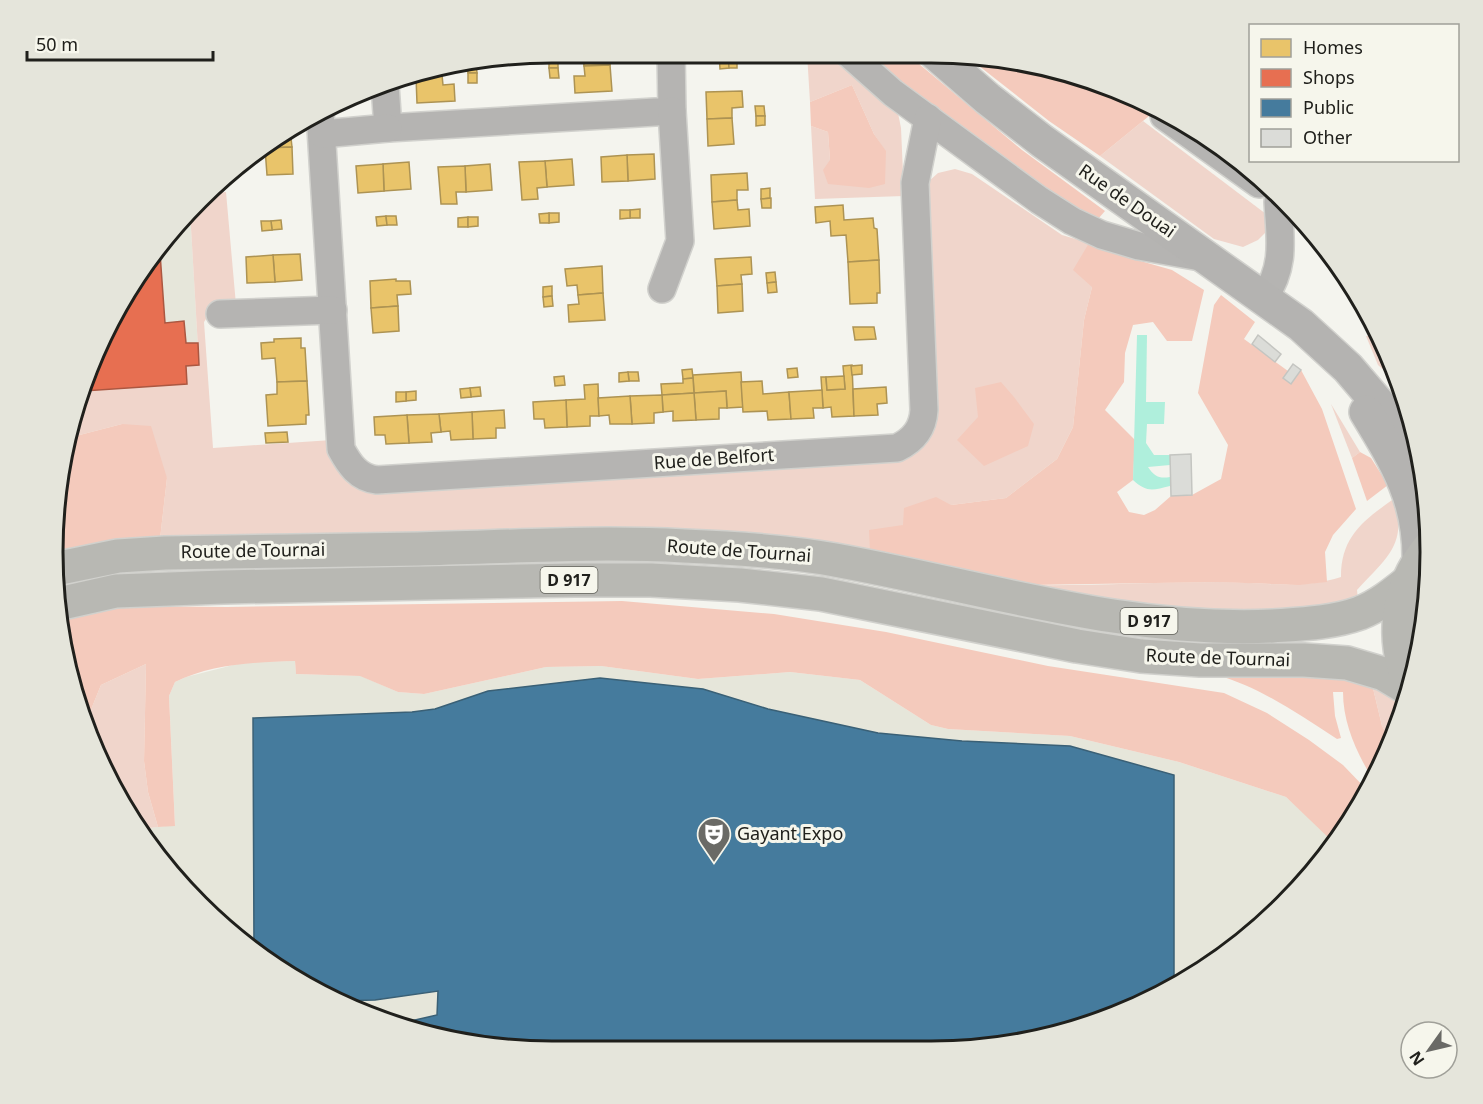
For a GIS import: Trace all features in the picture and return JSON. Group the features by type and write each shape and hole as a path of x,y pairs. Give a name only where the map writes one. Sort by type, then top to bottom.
{"main road":[{"name":"Route de Tournai","path":"63,567 118,556 165,553 525,545 683,546 814,556 1075,609 1148,621 1196,626 1253,627 1303,624 1342,618 1362,612 1382,602 1418,564"},
{"path":"1405,671 1398,632 1400,607 1418,564"},
{"name":"Route de Tournai","path":"66,602 116,591 159,588 551,580 651,580 729,584 821,594 1141,656 1200,660 1304,660 1347,663 1384,674 1402,683"}],"street":[{"path":"662,289 680,241 671,63"},
{"path":"859,63 893,93 1039,200 1086,228 1139,246 1206,258"},
{"name":"Rue de Douai","path":"945,63 1015,121 1301,325 1348,368 1406,436"},
{"path":"386,92 388,128"},
{"name":"Rue de Belfort","path":"672,111 388,128 321,123 341,449 352,468 369,479 897,448 906,444 920,429 924,410 915,183 928,118"},
{"path":"1264,298 1276,278 1280,261 1278,207"},
{"path":"220,314 333,310"},
{"name":"Rue de Douai","path":"1323,345 1373,424 1407,484 1417,520 1418,564"}],"shaded area":[{"path":"808,63 839,63 898,113 901,128 904,196 815,199 811,126 828,132 830,160 886,152 874,134 852,85 810,102"},
{"path":"876,63 918,63 1022,150 1105,211 1098,219 1050,198 917,99"},
{"path":"978,65 1026,72 1058,80 1118,100 1150,115 1100,156 1049,121"},
{"path":"852,85 874,134 886,151 885,184 869,188 828,184 823,170 830,160 828,132 811,126 810,102"},
{"path":"1143,121 1266,214 1266,232 1258,240 1243,247 1214,239 1100,156"},
{"path":"955,169 972,174 1062,235 1089,243 1092,287 1084,320 1073,427 1057,459 1006,498 951,505 903,525 870,551 160,539 167,478 122,424 77,436 91,391 186,384 186,366 199,365 191,223 221,192 226,192 236,305 214,307 204,322 213,448 332,440 342,469 914,448 928,182 938,173"},
{"path":"191,223 199,365 187,384 91,391 113,336 145,280"},
{"path":"1089,243 1172,270 1204,290 1192,341 1167,341 1153,322 1133,325 1125,353 1124,382 1105,410 1135,440 1133,480 1117,492 1129,512 1144,515 1155,510 1171,496 1192,495 1221,479 1228,445 1198,393 1214,305 1221,295 1255,322 1244,339 1288,371 1284,378 1291,383 1301,370 1322,409 1356,509 1333,535 1325,552 1327,582 1299,585 1218,582 1028,585 870,551 869,530 903,525 904,508 936,497 951,505 1006,498 1057,459 1073,427 1084,320 1092,287 1073,270"},
{"path":"1137,335 1147,335 1146,402 1165,402 1164,424 1147,424 1146,443 1154,455 1170,455 1170,465 1148,467 1157,476 1170,477 1170,486 1155,489 1146,489 1133,480"},
{"path":"1366,336 1370,336 1385,372 1378,365"},
{"path":"1001,382 1034,424 1028,446 984,466 957,440 978,417 975,388"},
{"path":"1331,404 1360,452 1352,458"},
{"path":"122,424 151,426 167,478 160,539 63,552 67,488 77,436"},
{"path":"1360,452 1371,458 1388,485 1367,501 1352,458"},
{"path":"1395,498 1398,514 1396,540 1385,559 1357,590 1358,600 1278,610 1195,610 1128,604 1028,585 1218,582 1296,584 1326,581 1341,577 1345,550 1356,530"},
{"path":"622,601 774,614 886,632 1048,666 1224,693 1267,713 1309,740 1343,765 1361,784 1328,837 1286,797 1179,762 1070,736 948,729 931,725 860,680 790,672 698,679 601,666 546,667 424,694 398,692 360,676 296,674 295,661 249,663 218,668 175,682 169,696 175,826 158,827 148,792 144,761 146,664 101,685 90,712 72,647 67,616 114,606 227,607"},
{"name":"Gayant Expo","path":"295,661 296,674 361,676 398,692 424,694 546,667 601,666 698,679 790,672 860,680 931,725 948,729 1070,736 1179,762 1286,797 1329,836 1277,898 1229,940 1203,959 1147,991 1118,1004 1026,1032 995,1037 931,1041 552,1041 488,1037 425,1024 365,1004 336,991 280,959 254,940 206,898 148,828 175,825 169,696 175,682 245,662"},
{"path":"146,664 144,761 148,792 158,827 148,828 145,824 113,768 100,739 90,712 101,685"},
{"path":"1218,669 1345,679 1372,684 1385,732 1368,771 1348,727 1343,692 1333,692 1335,716 1341,738 1337,739 1264,694 1217,675"},
{"path":"1372,684 1390,688 1397,697 1385,732"}],"building: Homes":[{"path":"549,63 558,63 558,68 549,68"},
{"path":"584,63 610,63 610,65 584,66"},
{"path":"720,63 729,63 729,68 720,69"},
{"path":"729,63 737,63 737,68 729,68"},
{"path":"610,65 612,91 575,93 574,76 585,76 584,66"},
{"path":"549,68 558,68 559,78 550,78"},
{"path":"477,69 477,73 468,73 468,70"},
{"path":"468,73 477,73 477,83 468,83"},
{"path":"442,76 443,85 454,84 455,101 417,103 416,83"},
{"path":"742,91 743,107 732,108 732,118 707,119 706,92"},
{"path":"755,106 764,106 765,116 756,116"},
{"path":"756,116 765,116 765,125 756,126"},
{"path":"732,118 734,144 708,146 707,119"},
{"path":"291,138 292,147 276,148"},
{"path":"292,147 293,174 267,175 266,156 276,148"},
{"path":"654,154 655,179 628,181 627,155"},
{"path":"627,155 628,181 602,182 601,157"},
{"path":"572,159 574,185 547,187 545,161"},
{"path":"545,161 547,187 537,188 538,199 522,200 519,162"},
{"path":"409,162 411,189 384,191 383,164"},
{"path":"383,164 384,191 358,193 356,166"},
{"path":"490,164 492,190 466,192 465,166"},
{"path":"465,166 466,192 456,192 457,204 441,204 438,167"},
{"path":"747,173 748,190 737,190 737,200 712,202 711,175"},
{"path":"770,188 770,198 761,199 761,189"},
{"path":"771,198 771,208 762,208 761,199"},
{"path":"737,200 738,210 749,209 750,226 714,229 712,202"},
{"path":"843,205 844,220 873,218 874,228 877,229 879,260 848,262 846,235 831,236 830,221 816,223 815,207"},
{"path":"640,209 640,218 630,218 630,210"},
{"path":"620,210 630,210 630,218 620,219"},
{"path":"549,213 559,213 559,222 549,223"},
{"path":"549,213 549,223 540,223 539,214"},
{"path":"386,216 387,225 377,226 376,217"},
{"path":"386,216 396,216 397,225 387,225"},
{"path":"468,217 468,227 458,227 458,218"},
{"path":"468,217 478,217 478,226 468,227"},
{"path":"281,220 282,229 272,230 271,221"},
{"path":"261,221 271,221 272,230 262,231"},
{"path":"300,254 302,280 275,282 273,255"},
{"path":"273,255 275,282 247,283 246,257"},
{"path":"751,257 752,274 741,275 742,284 717,286 715,259"},
{"path":"879,260 880,293 877,293 877,303 850,304 848,262"},
{"path":"602,266 603,293 578,295 577,285 567,286 565,269"},
{"path":"775,272 776,282 767,283 766,273"},
{"path":"396,279 396,281 410,281 411,294 397,295 398,306 371,308 370,281"},
{"path":"776,282 777,292 768,293 767,283"},
{"path":"742,284 743,311 718,313 717,286"},
{"path":"552,286 552,296 543,297 543,287"},
{"path":"603,293 605,320 569,322 568,305 579,304 578,295"},
{"path":"552,296 553,306 544,307 543,297"},
{"path":"398,306 399,331 373,333 371,308"},
{"path":"853,327 874,327 876,339 855,340"},
{"path":"301,338 301,348 305,348 307,381 277,382 275,358 262,359 261,343 274,342 274,339"},
{"path":"852,365 854,416 832,417 831,407 823,408 821,377 826,377 827,390 845,389 843,366"},
{"path":"862,365 862,374 852,375 851,366"},
{"path":"797,368 798,377 788,378 787,369"},
{"path":"692,369 693,378 683,379 682,370"},
{"path":"628,372 638,372 639,381 629,381"},
{"path":"628,372 629,381 619,382 619,373"},
{"path":"741,372 743,407 727,408 726,391 694,393 693,375"},
{"path":"564,376 565,385 555,386 554,377"},
{"path":"844,376 845,389 827,390 826,377"},
{"path":"693,378 694,393 662,395 661,384 683,383 683,379"},
{"path":"307,381 309,415 306,415 306,424 268,426 266,395 277,394 277,382"},
{"path":"762,381 763,394 789,392 791,419 768,420 767,411 743,412 741,382"},
{"path":"598,384 599,416 590,416 590,426 567,427 566,400 585,399 584,385"},
{"path":"480,387 481,396 471,397 470,388"},
{"path":"886,387 887,403 877,404 878,415 854,416 853,389"},
{"path":"470,388 471,397 461,398 460,389"},
{"path":"822,390 823,408 813,408 814,418 791,419 789,392"},
{"path":"416,391 416,400 406,401 406,392"},
{"path":"726,391 727,408 719,408 719,419 696,420 694,393"},
{"path":"396,392 406,392 406,401 396,402"},
{"path":"694,393 696,420 673,421 673,411 663,412 662,395"},
{"path":"662,395 663,412 654,413 654,423 632,424 630,396"},
{"path":"630,396 632,424 610,424 609,415 599,416 598,398"},
{"path":"566,400 567,427 545,428 544,419 534,419 533,402"},
{"path":"504,410 505,428 496,428 496,438 473,439 472,412"},
{"path":"472,412 473,439 451,440 450,431 441,432 439,414"},
{"path":"439,414 441,432 431,433 432,442 409,443 407,415"},
{"path":"407,415 409,443 386,444 385,435 375,435 374,417"},
{"path":"287,432 288,442 266,443 265,433"}],"building: Shops":[{"path":"160,259 165,323 184,321 186,343 198,343 199,365 186,366 187,384 91,391 113,336 145,280"}],"building: Public":[{"name":"Gayant Expo","path":"600,678 703,689 768,709 878,733 962,741 1070,746 1174,775 1174,976 1147,991 1088,1015 1026,1032 995,1037 931,1041 520,1040 457,1032 413,1020 437,1015 438,991 357,1000 307,975 254,940 253,718 412,712 435,709 488,691"}],"building: Other":[{"path":"1258,335 1281,354 1275,362 1252,344"},
{"path":"1293,364 1301,370 1291,384 1283,378"},
{"path":"1191,454 1192,495 1171,496 1170,455"}],"place":[{"name":"Gayant Expo","path":"714,863"}]}
